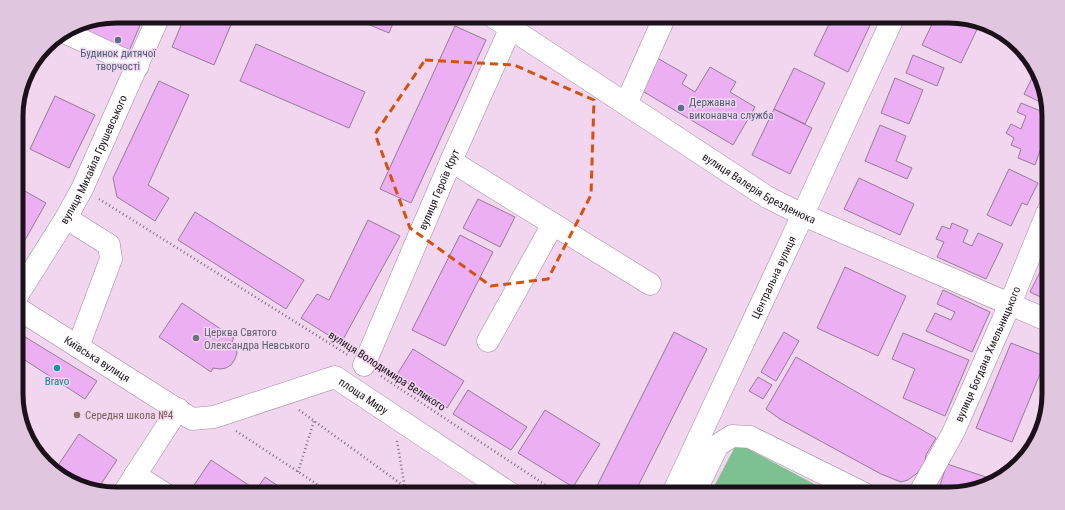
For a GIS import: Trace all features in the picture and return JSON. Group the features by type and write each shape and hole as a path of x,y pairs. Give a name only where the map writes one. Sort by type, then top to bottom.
{"street":[{"name":"вулиця Михайла Грушевського","path":"23,286 66,218 82,188 156,23"},
{"name":"вулиця Героїв Крут","path":"364,365 451,161 513,23"},
{"name":"вулиця Валерія Брезденюка","path":"514,23 626,104 767,197 803,215 1042,318"},
{"path":"626,104 662,23"},
{"name":"Центральна вулиця","path":"676,487 891,23"},
{"path":"70,35 138,66"},
{"path":"451,161 650,284"},
{"path":"66,218 109,245 111,259 78,347"},
{"path":"488,341 553,224"},
{"name":"вулиця Богдана Хмельницького","path":"923,487 953,433 1010,304 1042,226"},
{"name":"Київська вулиця","path":"23,312 178,409"},
{"name":"площа Миру","path":"178,409 192,419 214,416 335,377 500,487"},
{"path":"127,487 178,409"},
{"path":"697,487 718,445 732,436 750,437 851,487"},
{"path":"135,475 154,487"}],"path":[{"name":"вулиця Володимира Великого","path":"82,188 364,365 547,487"},
{"path":"279,396 405,487"},
{"path":"392,415 405,487"},
{"path":"214,416 321,487"},
{"path":"298,472 314,421"}],"highlighted area":[{"path":"425,60 514,65 594,100 591,195 548,279 491,286 410,228 375,134"}],"green space":[{"path":"737,443 820,487 714,487"}],"building":[{"name":"Будинок дитячої творчості","path":"141,23 129,51 80,30 104,24"},
{"path":"182,23 232,23 214,65 172,47"},
{"path":"365,23 393,23 389,33"},
{"path":"830,23 871,23 848,72 814,55"},
{"path":"933,23 961,24 978,28 961,63 922,45"},
{"path":"455,26 486,40 411,203 380,189"},
{"path":"256,44 365,92 349,128 240,81"},
{"path":"913,55 944,68 937,86 906,73"},
{"path":"657,58 687,75 682,84 695,92 710,67 736,82 730,92 755,107 733,145 639,89"},
{"path":"794,68 825,83 805,124 774,109"},
{"path":"1033,76 1039,92 1041,102 1024,94"},
{"path":"895,78 923,90 909,124 881,113"},
{"path":"159,81 189,95 148,185 169,198 155,221 117,197 113,178"},
{"path":"55,96 95,115 69,168 30,149"},
{"path":"1021,103 1042,111 1042,148 1035,165 1018,158 1021,149 1011,145 1014,138 1006,133 1011,124 1021,129 1026,116 1017,112"},
{"path":"774,109 812,128 790,174 752,155"},
{"path":"880,125 906,136 896,161 912,168 907,179 865,161"},
{"path":"1009,169 1038,183 1027,205 1022,203 1011,226 987,215"},
{"path":"859,178 914,204 900,235 844,209"},
{"path":"23,190 46,203 23,243"},
{"path":"478,199 515,217 500,247 463,228"},
{"path":"195,212 304,280 286,309 178,240"},
{"path":"368,220 400,236 341,343 301,318 317,294 329,300"},
{"path":"952,223 968,230 963,242 972,246 978,233 1003,244 986,279 937,257 944,242 936,239 942,226 950,229"},
{"path":"460,235 493,252 445,346 412,330"},
{"path":"845,267 906,296 878,356 817,328"},
{"path":"1041,270 1042,270 1042,298 1030,292"},
{"path":"943,290 990,312 972,352 926,331 935,313 951,320 955,312 937,304"},
{"name":"Церква Святого Олександра Невського","path":"182,303 234,338 232,341 236,347 237,353 231,365 220,369 213,368 211,372 159,337"},
{"path":"674,332 707,349 638,487 596,487"},
{"path":"784,332 799,341 776,381 761,372"},
{"path":"903,333 969,360 945,416 903,398 915,369 892,359"},
{"name":"Bravo","path":"23,336 97,381 85,399 23,359"},
{"path":"1011,343 1042,355 1042,369 1012,442 976,428"},
{"path":"413,349 464,381 447,408 396,376"},
{"path":"796,357 936,438 926,455 924,468 908,480 901,482 881,474 780,419 766,409"},
{"path":"758,377 772,385 763,399 749,391"},
{"path":"468,390 527,427 511,450 453,414"},
{"path":"545,410 600,444 573,487 518,453"},
{"path":"79,434 117,460 100,485 80,480 69,475 57,467"},
{"path":"211,460 252,487 193,487"},
{"path":"947,464 988,478 967,485 939,487"},
{"path":"265,477 280,487 258,487"}],"place":[{"name":"Будинок дитячої творчості","path":"118,40"},
{"name":"Державна виконавча служба","path":"681,108"},
{"name":"Церква Святого Олександра Невського","path":"196,338"},
{"name":"Bravo","path":"57,368"},
{"name":"Середня школа №4","path":"77,415"}]}
